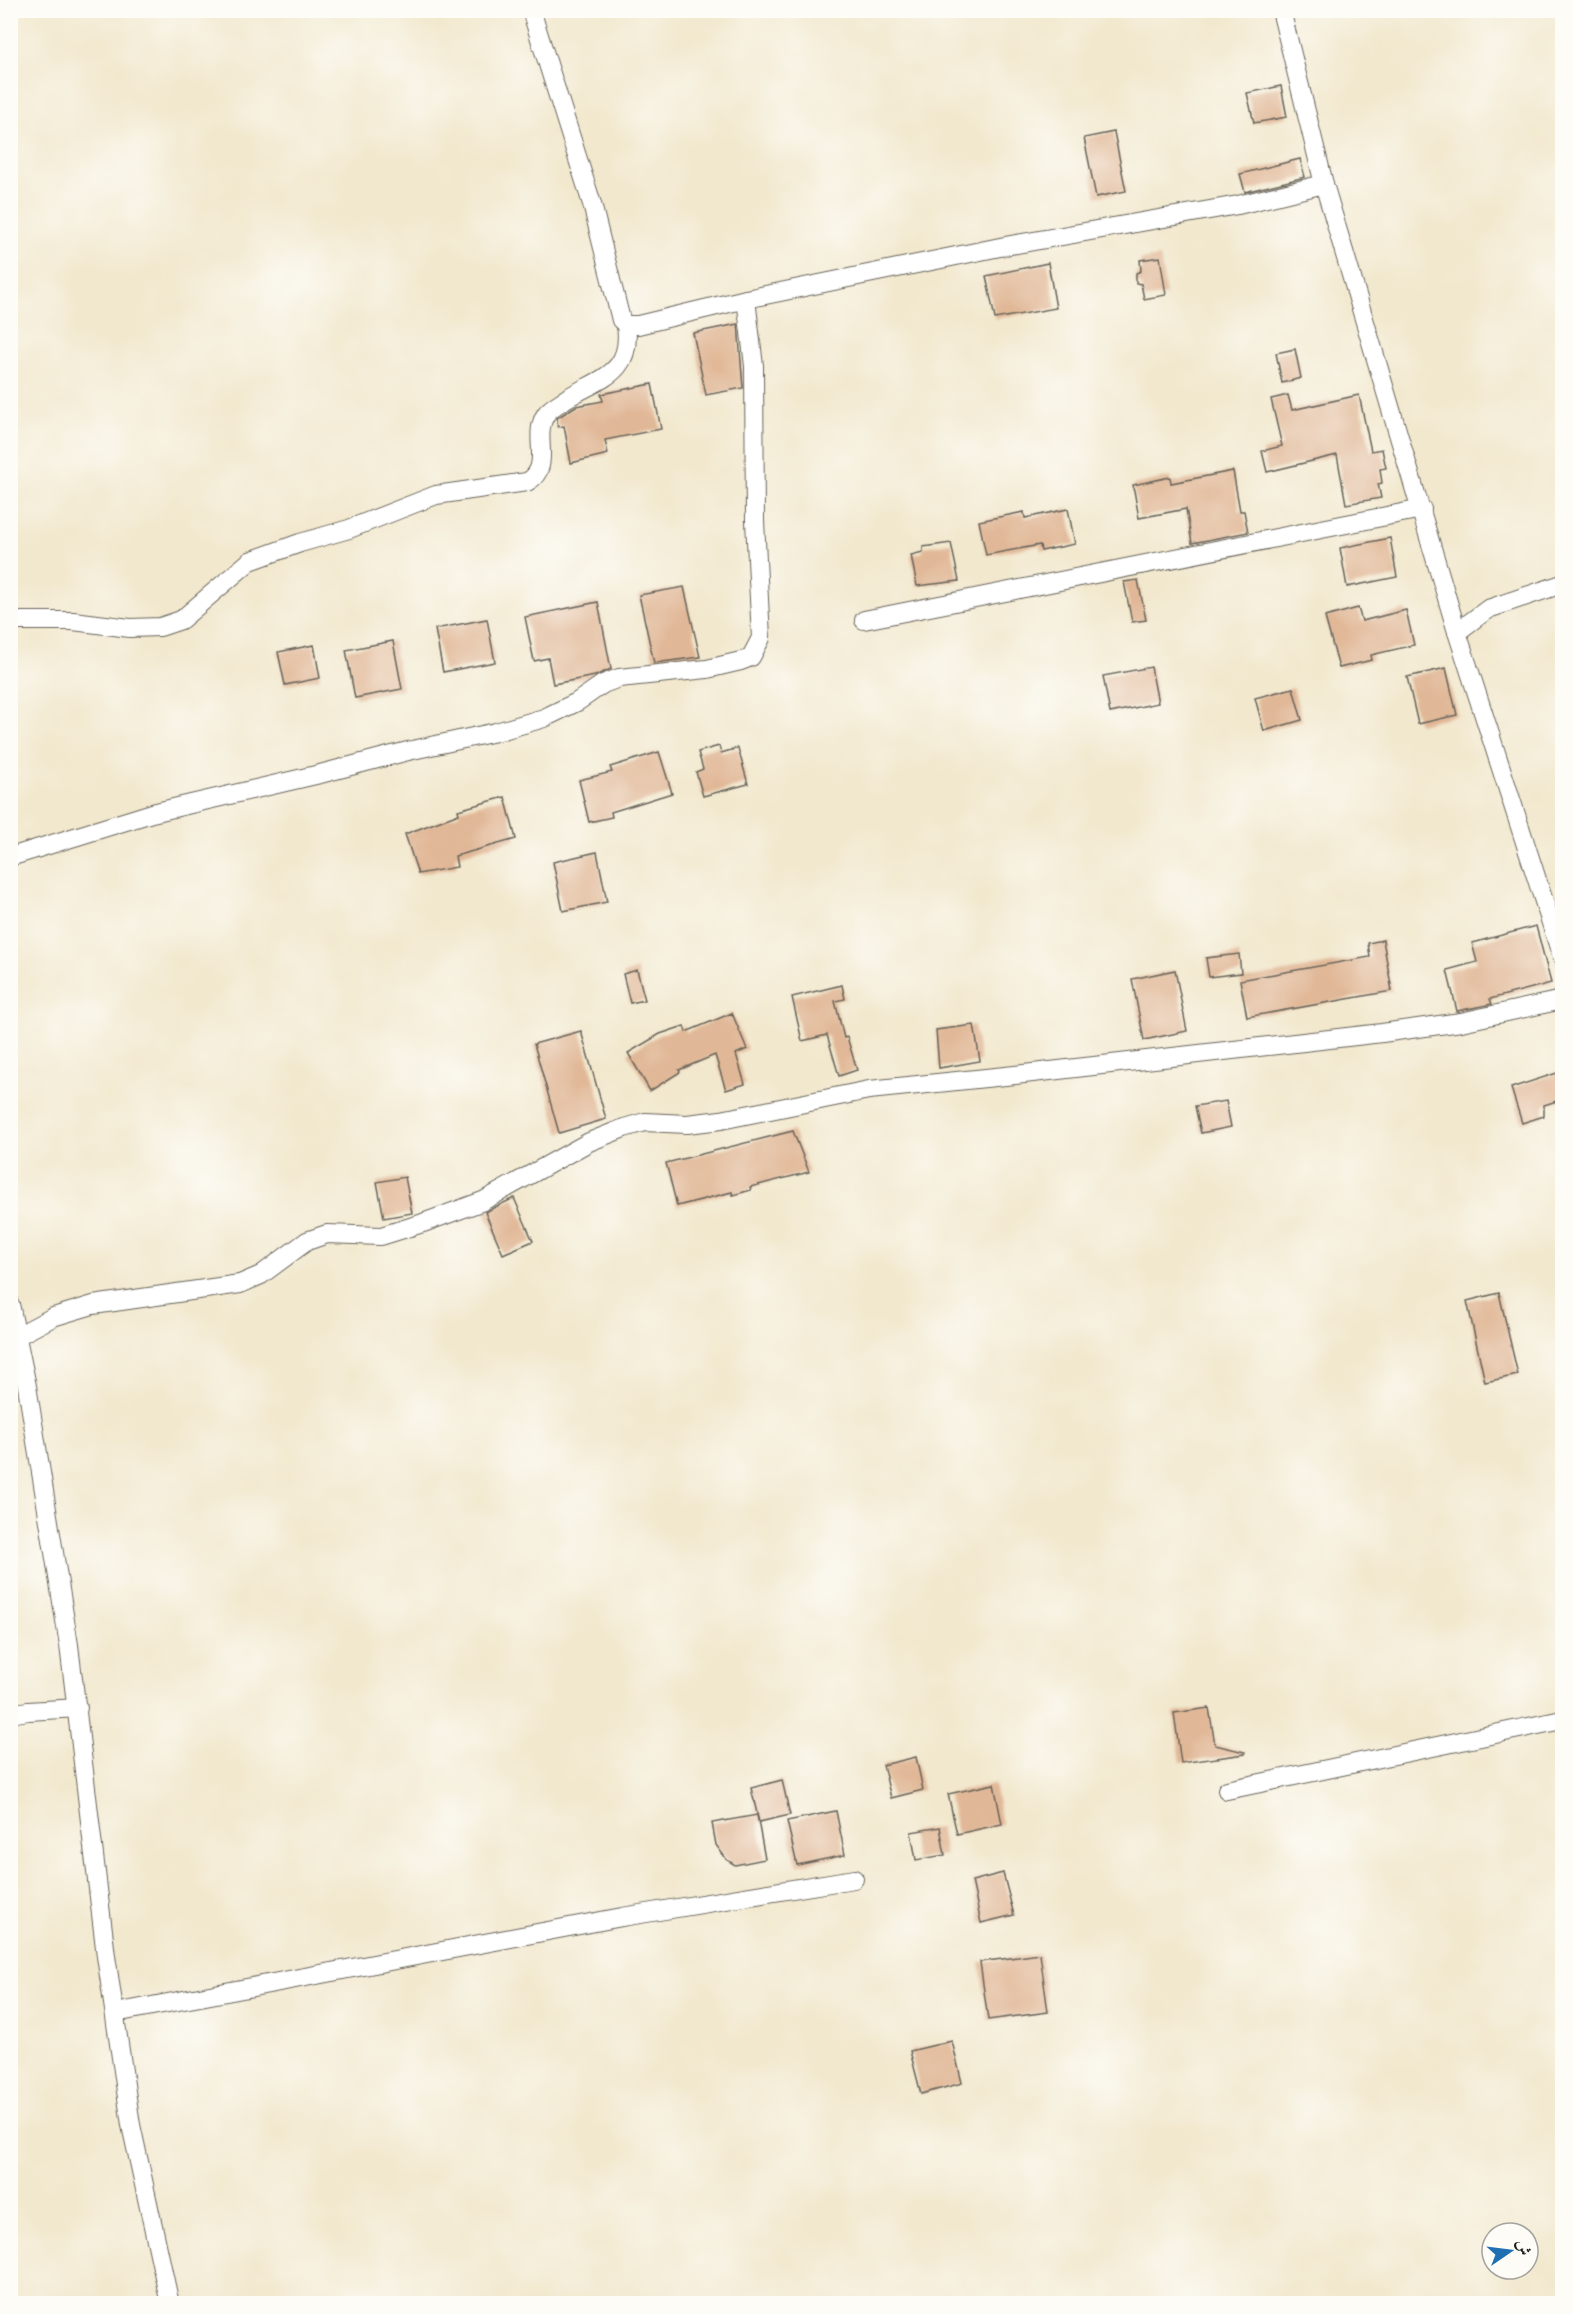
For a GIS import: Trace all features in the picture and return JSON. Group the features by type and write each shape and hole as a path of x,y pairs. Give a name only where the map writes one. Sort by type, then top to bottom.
{"street":[{"path":"10,621 73,621 130,628 160,627 187,616 250,561 349,529 436,495 527,482 535,478 540,469 542,427 545,415 555,405 611,373 626,352 628,339 626,325 619,313 592,204 531,10"},
{"path":"1281,10 1324,184 1457,632 1563,957"},
{"path":"626,325 638,325 746,299 1005,246 1238,205 1324,184"},
{"path":"10,857 152,813 534,721 577,702 603,684 619,678 707,669 751,657 761,638 755,522 754,366 746,299"},
{"path":"864,620 1422,509"},
{"path":"1457,632 1488,609 1563,584"},
{"path":"17,1336 53,1317 93,1305 240,1284 261,1275 307,1241 327,1234 381,1236 423,1223 483,1201 589,1142 645,1122 687,1124 869,1090 1382,1033 1461,1022 1563,1000"},
{"path":"10,1304 29,1398 78,1708 131,2125 170,2304"},
{"path":"10,1714 78,1708"},
{"path":"1227,1790 1563,1720"},
{"path":"115,2013 622,1917 854,1879"}],"building":[{"path":"1281,86 1287,117 1254,123 1247,93"},
{"path":"1114,132 1126,191 1096,197 1084,138"},
{"path":"1300,159 1305,177 1245,192 1240,174"},
{"path":"1160,257 1166,295 1144,299 1141,284 1136,283 1136,273 1141,271 1140,260"},
{"path":"1048,263 1056,308 995,319 986,276"},
{"path":"738,324 743,388 706,395 693,333"},
{"path":"1295,349 1301,378 1282,383 1276,353"},
{"path":"652,384 661,429 605,440 608,454 571,463 564,426 558,427 557,418 576,406 603,401 601,394"},
{"path":"1288,395 1292,410 1359,395 1371,451 1382,449 1386,468 1380,469 1382,483 1378,484 1381,498 1346,504 1337,455 1267,472 1262,451 1282,446 1271,399"},
{"path":"1233,471 1240,511 1244,511 1248,532 1192,543 1186,509 1139,518 1133,485 1170,477 1171,483"},
{"path":"1068,509 1075,544 1041,551 1040,545 986,555 979,521 1024,512 1025,518"},
{"path":"1390,538 1397,577 1347,587 1340,548"},
{"path":"951,543 959,581 917,586 911,555 923,552 923,547"},
{"path":"1138,580 1146,620 1132,622 1124,582"},
{"path":"684,587 700,657 654,663 639,595"},
{"path":"598,602 611,669 595,676 553,684 548,658 534,661 525,617"},
{"path":"1358,608 1362,621 1406,610 1414,645 1371,655 1372,660 1339,668 1325,617"},
{"path":"487,619 495,662 443,672 435,629"},
{"path":"393,641 402,689 355,698 346,650"},
{"path":"314,645 320,678 285,685 278,652"},
{"path":"1151,667 1158,703 1110,713 1103,676"},
{"path":"1446,668 1457,715 1418,724 1407,677"},
{"path":"1293,688 1302,720 1264,731 1255,698"},
{"path":"719,746 721,753 738,748 748,784 703,796 696,772 703,769 698,752"},
{"path":"659,752 672,793 611,812 612,817 589,822 579,780 612,772 610,767"},
{"path":"505,797 516,839 455,856 457,867 418,874 405,834 459,814 458,810"},
{"path":"597,852 607,902 563,911 553,862"},
{"path":"1536,926 1551,983 1490,999 1492,1004 1457,1011 1447,970 1477,962 1472,943"},
{"path":"1383,940 1392,991 1247,1017 1240,980 1370,957 1368,943"},
{"path":"1239,954 1241,973 1209,977 1206,958"},
{"path":"637,970 645,1000 630,1003 623,974"},
{"path":"1175,970 1187,1031 1144,1040 1132,979"},
{"path":"842,985 845,999 835,1001 844,1038 847,1037 857,1070 839,1076 827,1035 802,1041 792,997"},
{"path":"732,1013 747,1049 736,1054 745,1084 726,1090 715,1055 679,1070 680,1072 650,1091 628,1053 660,1034 684,1026 686,1032"},
{"path":"974,1025 980,1061 939,1068 936,1030"},
{"path":"581,1031 606,1119 559,1133 534,1044"},
{"path":"1563,1071 1563,1099 1544,1105 1544,1116 1522,1123 1511,1088"},
{"path":"1226,1101 1231,1127 1201,1133 1195,1106"},
{"path":"793,1131 809,1172 750,1187 751,1190 733,1195 732,1192 677,1206 666,1163"},
{"path":"405,1177 412,1213 384,1218 377,1182"},
{"path":"514,1198 533,1241 503,1254 485,1212"},
{"path":"1499,1293 1518,1375 1485,1382 1467,1301"},
{"path":"1209,1708 1215,1745 1245,1752 1245,1754 1181,1763 1174,1713"},
{"path":"916,1757 923,1790 891,1798 883,1765"},
{"path":"782,1780 790,1815 759,1822 751,1788"},
{"path":"994,1784 1002,1824 957,1834 948,1794"},
{"path":"836,1811 845,1855 797,1865 787,1821"},
{"path":"757,1815 765,1859 735,1865 727,1860 716,1845 712,1823"},
{"path":"940,1827 945,1855 916,1860 911,1832"},
{"path":"1003,1873 1014,1915 981,1923 972,1881"},
{"path":"1040,1954 1048,2012 988,2020 980,1962"},
{"path":"952,2041 962,2083 921,2094 910,2051"}]}
